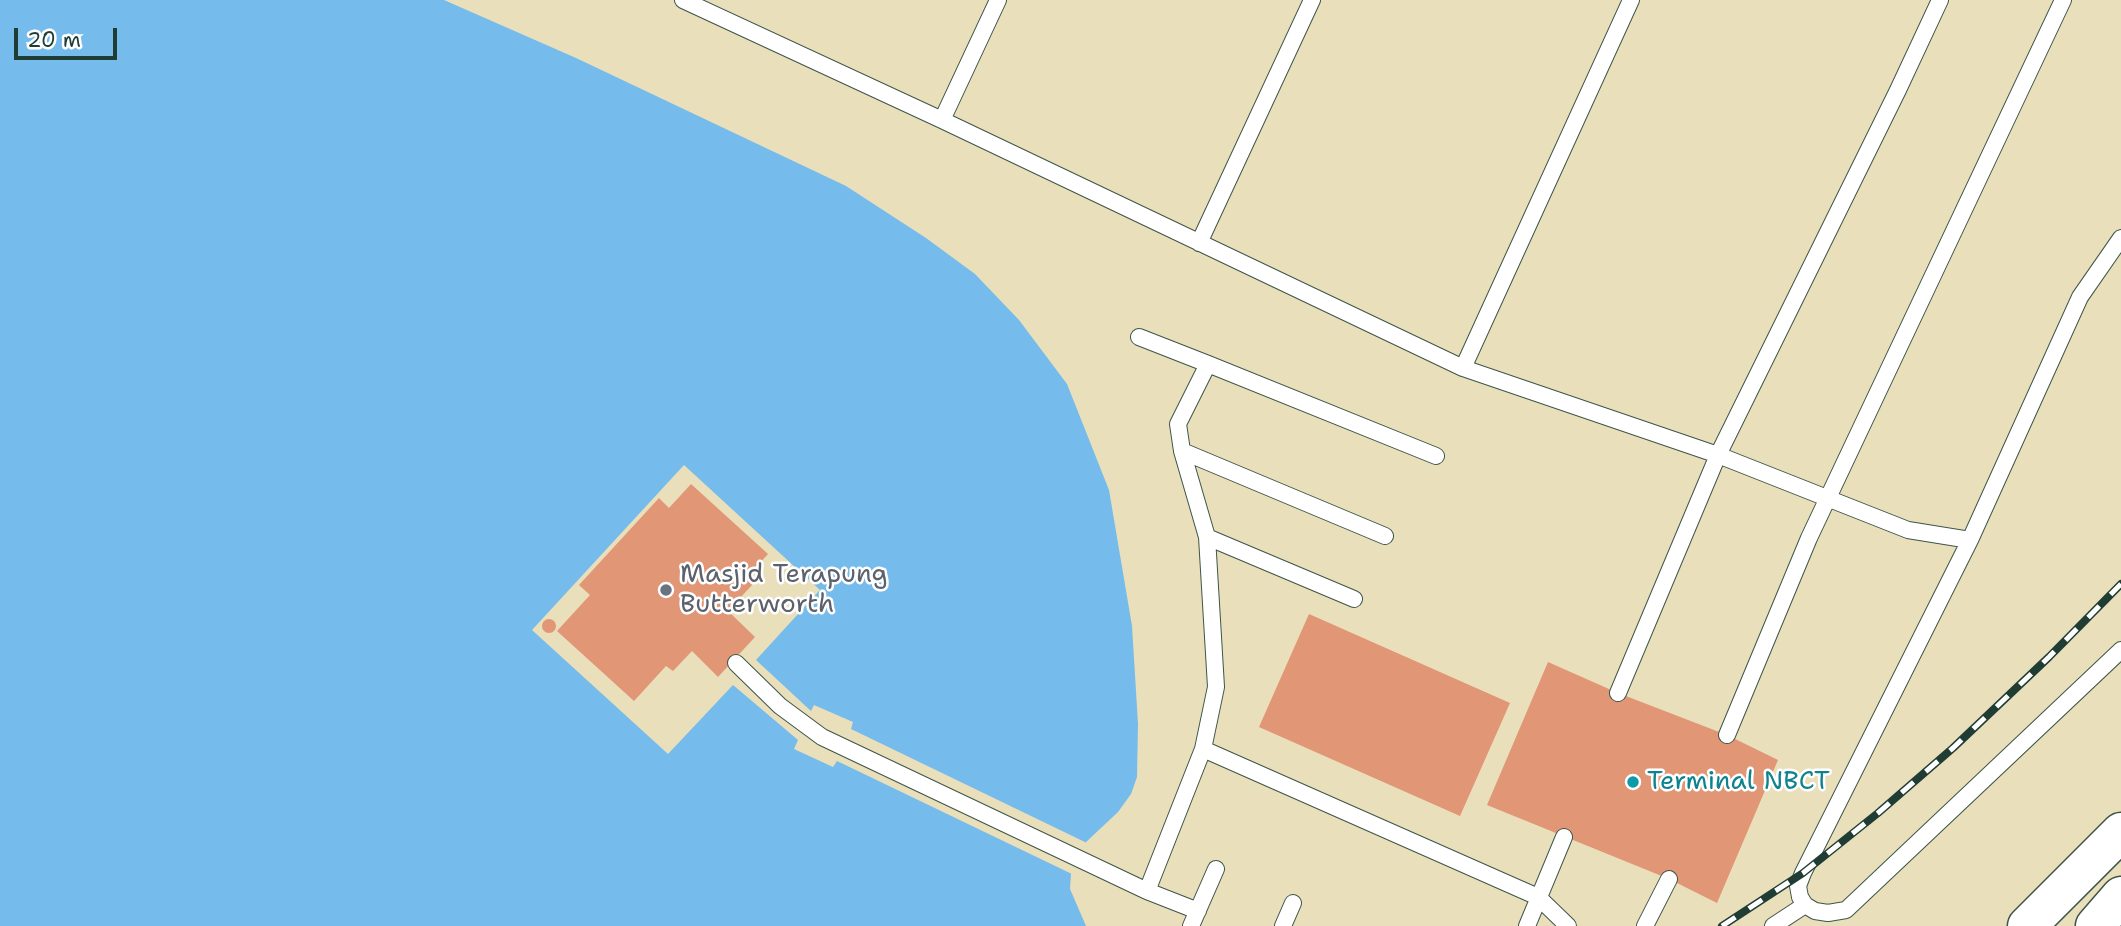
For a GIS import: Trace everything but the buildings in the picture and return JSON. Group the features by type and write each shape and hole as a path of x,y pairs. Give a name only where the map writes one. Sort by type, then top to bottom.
{"highway":[{"path":"2027,926 2121,832"},
{"path":"2095,926 2121,896"}],"lane":[{"path":"683,0 1463,368 1718,455 1908,530 1970,540"},
{"path":"942,120 998,0"},
{"path":"1199,243 1312,0"},
{"path":"1463,368 1631,0"},
{"path":"1618,693 1718,455 1941,0"},
{"path":"1727,735 1828,497 2063,0"},
{"path":"2121,237 2080,297 1970,540 1803,873 1798,886 1805,905 1815,911 1828,913 1846,910 2121,650"},
{"path":"1139,337 1436,456"},
{"path":"1147,891 1203,748 1216,687 1207,537 1182,451 1178,424 1209,363"},
{"path":"1182,451 1385,536"},
{"path":"1207,537 1354,599"},
{"path":"736,663 780,706 822,737 1147,891 1194,919 1216,869"},
{"path":"1203,748 1538,897 1568,926"},
{"path":"1527,926 1563,837"},
{"path":"1645,926 1669,879"},
{"path":"1283,926 1293,903"},
{"path":"1773,926 1805,905"}],"water":[{"path":"0,0 444,0 576,58 846,186 926,238 975,274 1019,320 1067,384 1109,490 1132,626 1138,724 1137,777 1131,794 1118,812 1085,843 1071,873 1070,889 1086,926 0,926"}],"pier":[{"path":"684,465 820,590 756,660 811,711 814,705 853,722 851,729 1089,844 1074,875 837,761 833,767 794,749 798,740 733,685 668,754 532,630"}],"railway":[{"path":"1722,926 1803,873 1878,813 1953,748 2121,584"}],"place":[{"name":"Masjid Terapung Butterworth","path":"666,590"},
{"name":"Terminal NBCT","path":"1633,782"}]}
